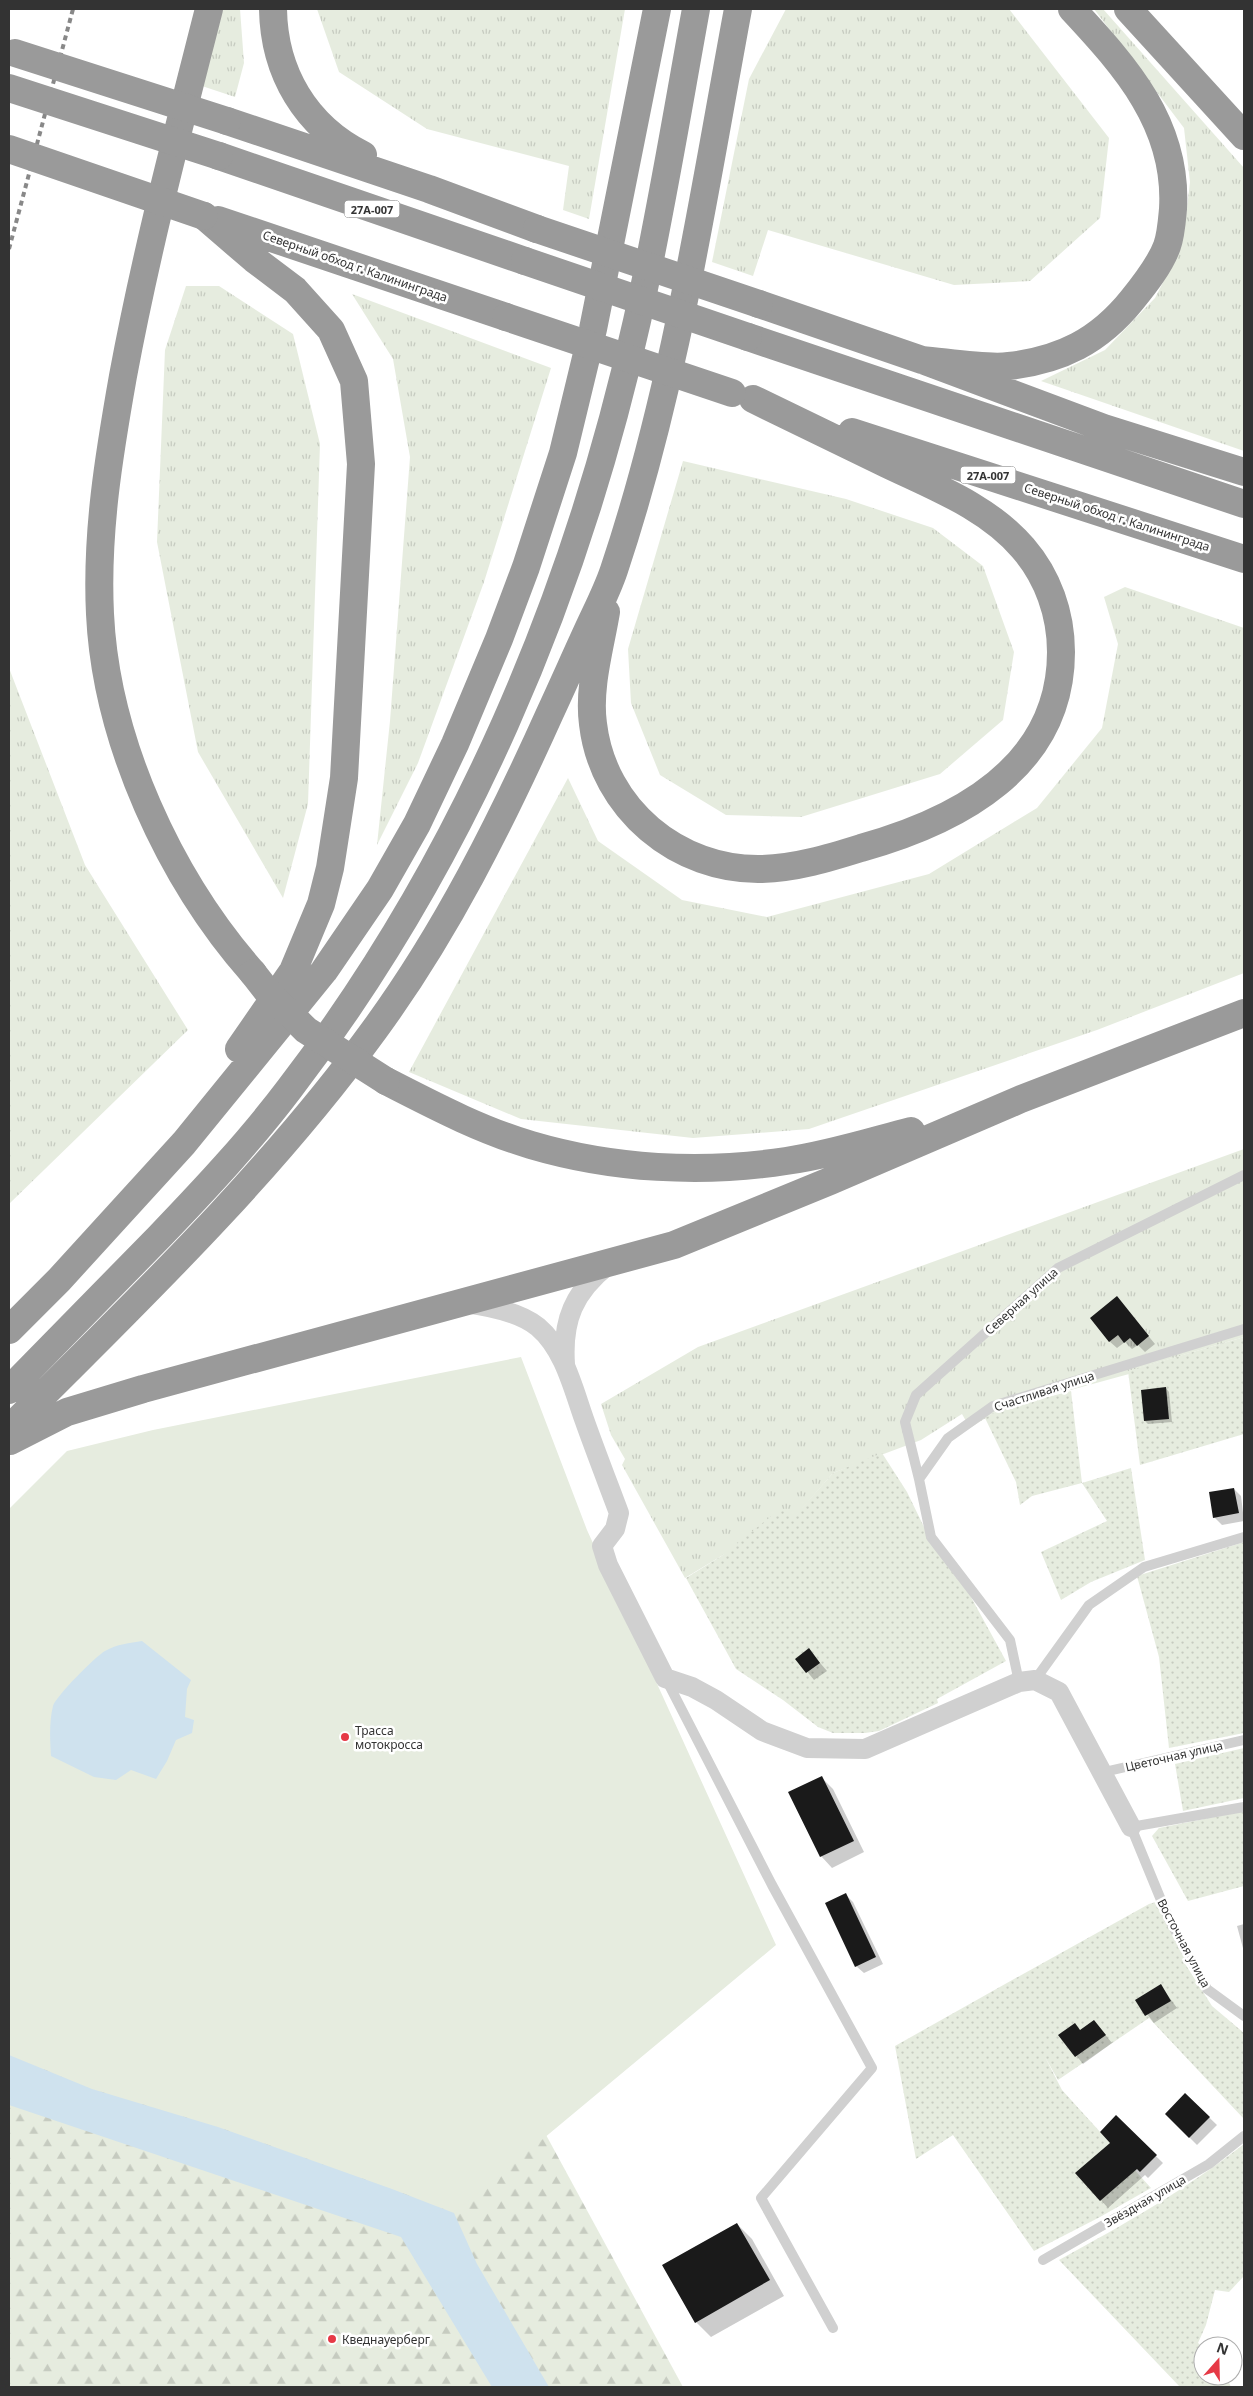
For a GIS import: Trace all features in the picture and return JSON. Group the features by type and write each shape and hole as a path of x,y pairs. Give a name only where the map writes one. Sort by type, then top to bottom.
{"highway":[{"path":"209,9 138,292 106,467 100,533 100,615 108,680 136,777 151,812 194,893 239,957 267,991 306,1030 386,1081 443,1110 531,1145 578,1156 643,1166 686,1168 744,1166 825,1154 997,1109"},
{"path":"273,9 273,34 280,59 290,84 310,114 340,144 428,189"},
{"path":"9,1330 59,1280 184,1143 324,971 380,889 421,815 499,639 526,567 563,453 593,328 657,9"},
{"path":"9,1390 188,1206 288,1092 330,1036 375,968 410,912 464,812 520,692 552,610 603,453 638,318 696,9"},
{"path":"738,9 701,213 655,434 612,576 594,684 592,723 599,751 611,783 629,810 650,832 676,848 706,860 733,867 760,869 790,867 885,842 957,812 1014,770 1033,746 1049,719 1058,694 1061,666 1061,636 1055,607 1046,581 1023,548 985,513 743,396"},
{"path":"726,72 750,9"},
{"path":"922,360 1007,367 1070,352 1097,334 1122,312 1148,278 1168,246 1174,192 1173,173 1163,135 1151,108 1116,57 1072,9"},
{"path":"1128,9 1244,136"},
{"path":"12,52 227,121 428,189 537,229 922,360 1104,428 1244,472"},
{"name":"27А-007","path":"9,88 219,156 1244,504"},
{"name":"27А-007","path":"9,149 204,216"},
{"path":"184,1143 216,1082 293,971 321,904 336,840 344,778 361,464 354,381 331,330 295,290 254,259 204,216"},
{"name":"Северный обход г. Калининграда","path":"204,216 743,396 1244,559"},
{"path":"9,1429 164,1274 276,1152 376,1028 451,909 490,841 612,576"},
{"path":"9,1442 67,1412 674,1246 997,1109 1244,1014"}],"street":[{"path":"566,1370 564,1343 574,1305 588,1282 610,1263"},
{"path":"464,1303 496,1309 537,1326 554,1346 566,1370 619,1513 616,1529 602,1546 608,1565 666,1678 692,1687 716,1700 762,1731 807,1748 865,1749 1027,1681 1059,1692 1104,1772 1131,1827"}],"lane":[{"name":"Северная улица","path":"919,1479 905,1422 916,1395 1058,1268 1244,1175"},
{"name":"Счастливая улица","path":"919,1479 948,1438 993,1406 1244,1329"},
{"path":"919,1479 931,1537 1010,1640 1027,1681 1089,1605 1144,1567 1244,1537"},
{"path":"666,1678 772,1885 872,2068 761,2198 833,2328"},
{"name":"Цветочная улица","path":"1104,1772 1244,1740"},
{"path":"1131,1827 1244,1807"},
{"name":"Восточная улица","path":"1131,1827 1168,1918 1207,1989 1244,2016"},
{"name":"Звёздная улица","path":"1043,2260 1209,2164 1244,2136"}],"green space":[{"path":"222,9 240,9 244,63 235,97 202,86"},
{"path":"317,9 625,9 589,219 563,210 569,166 427,129 339,72"},
{"path":"786,9 1009,9 1109,138 1100,218 1030,281 954,285 768,230 753,276 712,262 749,79"},
{"path":"1094,9 1103,9 1244,168 1244,451 1041,381 1105,350 1155,298 1178,253 1186,217 1190,182 1184,128"},
{"path":"186,286 219,286 293,334 320,444 308,804 283,898 198,752 157,542 165,350"},
{"path":"352,294 551,368 484,582 418,763 377,845 390,721 410,457 393,359"},
{"path":"683,461 846,499 933,528 983,566 1014,652 1003,720 940,774 801,817 726,815 660,775 631,703 628,649"},
{"path":"1125,587 1244,628 1244,973 1097,1030 809,1129 693,1138 521,1119 409,1072 568,778 598,841 682,900 767,917 929,874 1037,808 1102,728 1118,644 1104,597"},
{"path":"9,668 85,865 188,1030 9,1204"},
{"path":"1244,1149 1244,1337 1129,1371 1129,1374 998,1410 970,1428 962,1414 921,1440 833,1473 793,1519 723,1555 685,1578 622,1465 625,1459 611,1435 601,1404 698,1347"},
{"path":"1244,1337 1244,1434 1140,1465 1128,1371"},
{"name":"Трасса мотокросса","path":"521,1357 587,1530 776,1945 454,2213 218,2127 92,2089 9,2055 9,1509 67,1451 153,1430"},
{"path":"1071,1391 1082,1483 1032,1496 1020,1505 1016,1482 985,1418 998,1410"},
{"path":"882,1453 907,1492 924,1527 966,1588 1006,1661 937,1699 938,1703 879,1731 833,1733 818,1727 783,1700 736,1669 686,1578 723,1555 781,1508 793,1518 833,1473"},
{"path":"1131,1468 1145,1560 1091,1582 1061,1600 1041,1552 1107,1521 1082,1483"},
{"path":"1244,1542 1244,1733 1169,1748 1159,1657 1137,1576"},
{"path":"1244,1748 1244,1798 1183,1811 1175,1764"},
{"path":"1244,1811 1244,1886 1188,1901 1152,1836 1159,1828"},
{"path":"1163,1900 1191,1954 1182,1959 1212,2006 1244,2033 1244,2119 1149,2018 1058,2080 1045,2057 1062,2090 1151,2188 1034,2251 953,2135 916,2159 895,2046 1149,1904"},
{"path":"9,1975 539,2122 683,2387 9,2387"},
{"path":"1244,2144 1244,2276 1229,2292 1215,2290 1206,2325 1201,2336 1193,2336 1193,2386 1231,2387 1180,2387 1059,2260 1154,2206 1222,2161"}],"water":[{"path":"142,1641 191,1680 187,1689 185,1717 194,1720 192,1733 176,1740 167,1761 156,1779 131,1770 116,1780 94,1777 51,1756 50,1731 52,1712 53,1706 61,1694 100,1654 119,1645"},
{"path":"9,2055 92,2089 218,2127 454,2213 477,2264 549,2387 492,2387 401,2237 9,2105"}],"building":[{"path":"1117,1296 1149,1336 1137,1346 1130,1338 1124,1343 1118,1335 1109,1342 1090,1318"},
{"path":"1166,1387 1169,1419 1144,1421 1141,1390"},
{"path":"1234,1488 1239,1513 1213,1518 1209,1492"},
{"path":"809,1648 820,1663 806,1673 795,1659"},
{"path":"822,1776 854,1841 820,1857 788,1792"},
{"path":"846,1893 876,1957 855,1967 825,1903"},
{"path":"1161,1984 1171,2001 1145,2016 1135,2000"},
{"path":"1094,2020 1106,2035 1075,2057 1058,2035 1075,2023 1080,2030"},
{"path":"1185,2093 1210,2117 1189,2138 1165,2114"},
{"path":"1116,2115 1157,2155 1140,2172 1137,2169 1100,2201 1075,2173 1110,2143 1100,2132"},
{"path":"737,2223 770,2280 695,2323 662,2265"}],"railway":[{"path":"9,249 73,9"}],"place":[{"name":"Трасса мотокросса","path":"345,1737"},
{"name":"Кведнауерберг","path":"332,2339"}]}
